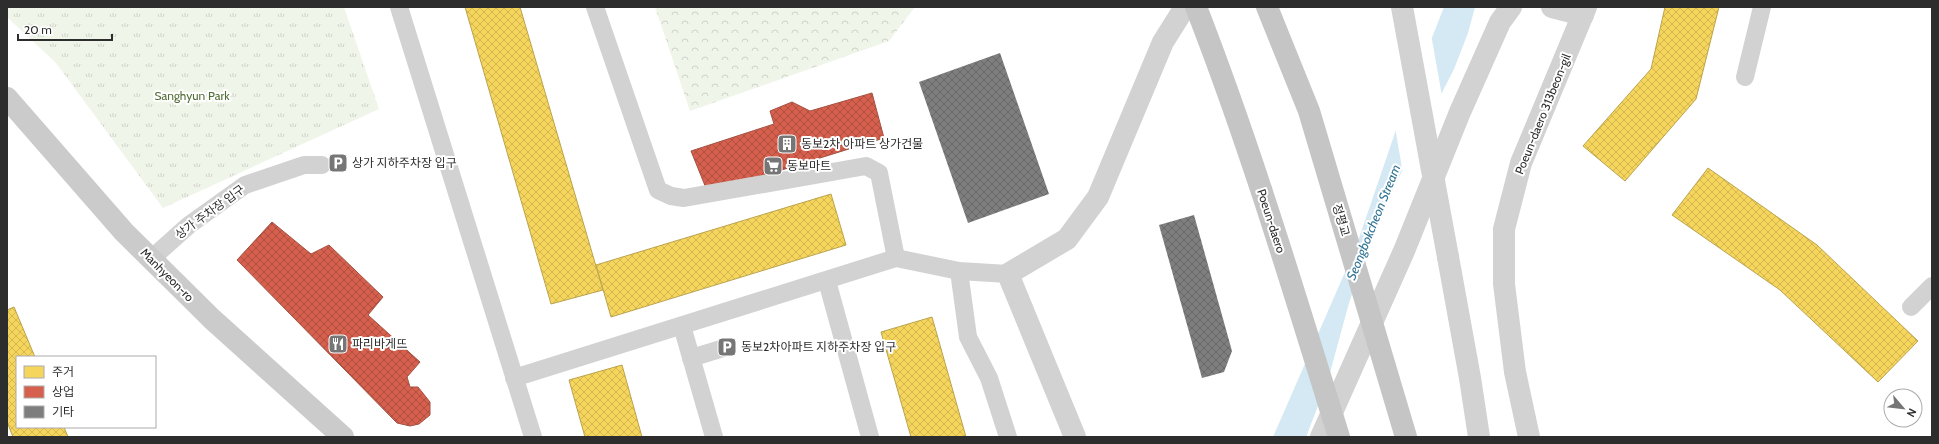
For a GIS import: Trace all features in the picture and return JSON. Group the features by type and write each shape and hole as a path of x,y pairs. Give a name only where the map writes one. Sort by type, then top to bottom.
{"main road":[{"name":"Poeun-daero","path":"1196,7 1223,76 1280,247 1339,437"},
{"name":"정평교","path":"1267,7 1309,111 1406,437"}],"street":[{"path":"1075,437 1008,274 1067,239 1098,197 1163,42 1185,7"},
{"path":"1402,7 1470,378 1479,437"},
{"path":"1322,437 1404,251 1460,112 1493,36 1500,22 1511,7"},
{"path":"1552,7 1584,11"},
{"name":"Poeun-daero 313beon-gil","path":"1529,437 1515,372 1504,284 1504,229 1521,163 1584,11"},
{"name":"Manhyeon-ro","path":"7,98 124,232 212,319 343,437"}],"lane":[{"path":"399,7 533,437"},
{"path":"595,7 658,190 671,196 684,198 866,166 879,173 896,258"},
{"path":"1745,77 1762,7"},
{"name":"상가 주차장 입구","path":"152,259 189,225 245,185 304,165 322,165"},
{"path":"514,378 827,281 896,258 958,271 1008,274"},
{"path":"958,271 968,337 989,378 1008,437"},
{"path":"827,281 870,437"},
{"path":"1911,307 1932,286"},
{"path":"682,326 714,437"},
{"path":"691,358 727,347"}],"green space":[{"name":"Sanghyun Park","path":"7,7 344,7 379,109 163,208 56,63 7,17"},
{"path":"655,7 915,7 889,41 690,111"}],"water":[{"name":"Seongbokcheon Stream","path":"1444,7 1475,7 1468,33 1454,69 1391,193 1372,237 1349,303 1328,380 1306,437 1273,437 1356,247 1398,124"}],"pier":[{"path":"1431,34 1442,96 1403,174 1395,127"}],"building: 주거":[{"path":"465,7 520,7 603,290 551,304"},
{"path":"1665,7 1719,7 1696,99 1625,181 1583,146 1651,69"},
{"path":"1708,168 1817,245 1918,341 1878,382 1780,290 1672,215"},
{"path":"831,194 846,245 611,317 596,265"},
{"path":"14,307 35,356 16,356 16,428 64,428 68,437 13,437 7,422 7,310"},
{"path":"932,317 966,437 911,437 881,332"},
{"path":"622,365 642,437 585,437 569,380"}],"building: 상업":[{"name":"동보2차 아파트 상가건물","path":"872,93 884,138 708,193 691,151 774,124 770,111 792,102 810,111"},
{"path":"272,222 311,254 329,245 383,297 368,315 420,362 407,377 410,387 418,387 430,402 430,415 419,424 410,426 397,423 237,260"}],"building: 기타":[{"path":"1000,53 1049,194 968,223 919,82"},
{"path":"1194,215 1232,351 1224,372 1202,378 1159,225"}],"place":[{"name":"동보2차 아파트 상가건물","path":"787,144"},
{"name":"상가 지하주차장 입구","path":"338,163"},
{"name":"동보마트","path":"773,166"},
{"name":"파리바게뜨","path":"338,344"},
{"name":"동보2차아파트 지하주차장 입구","path":"727,347"}]}
